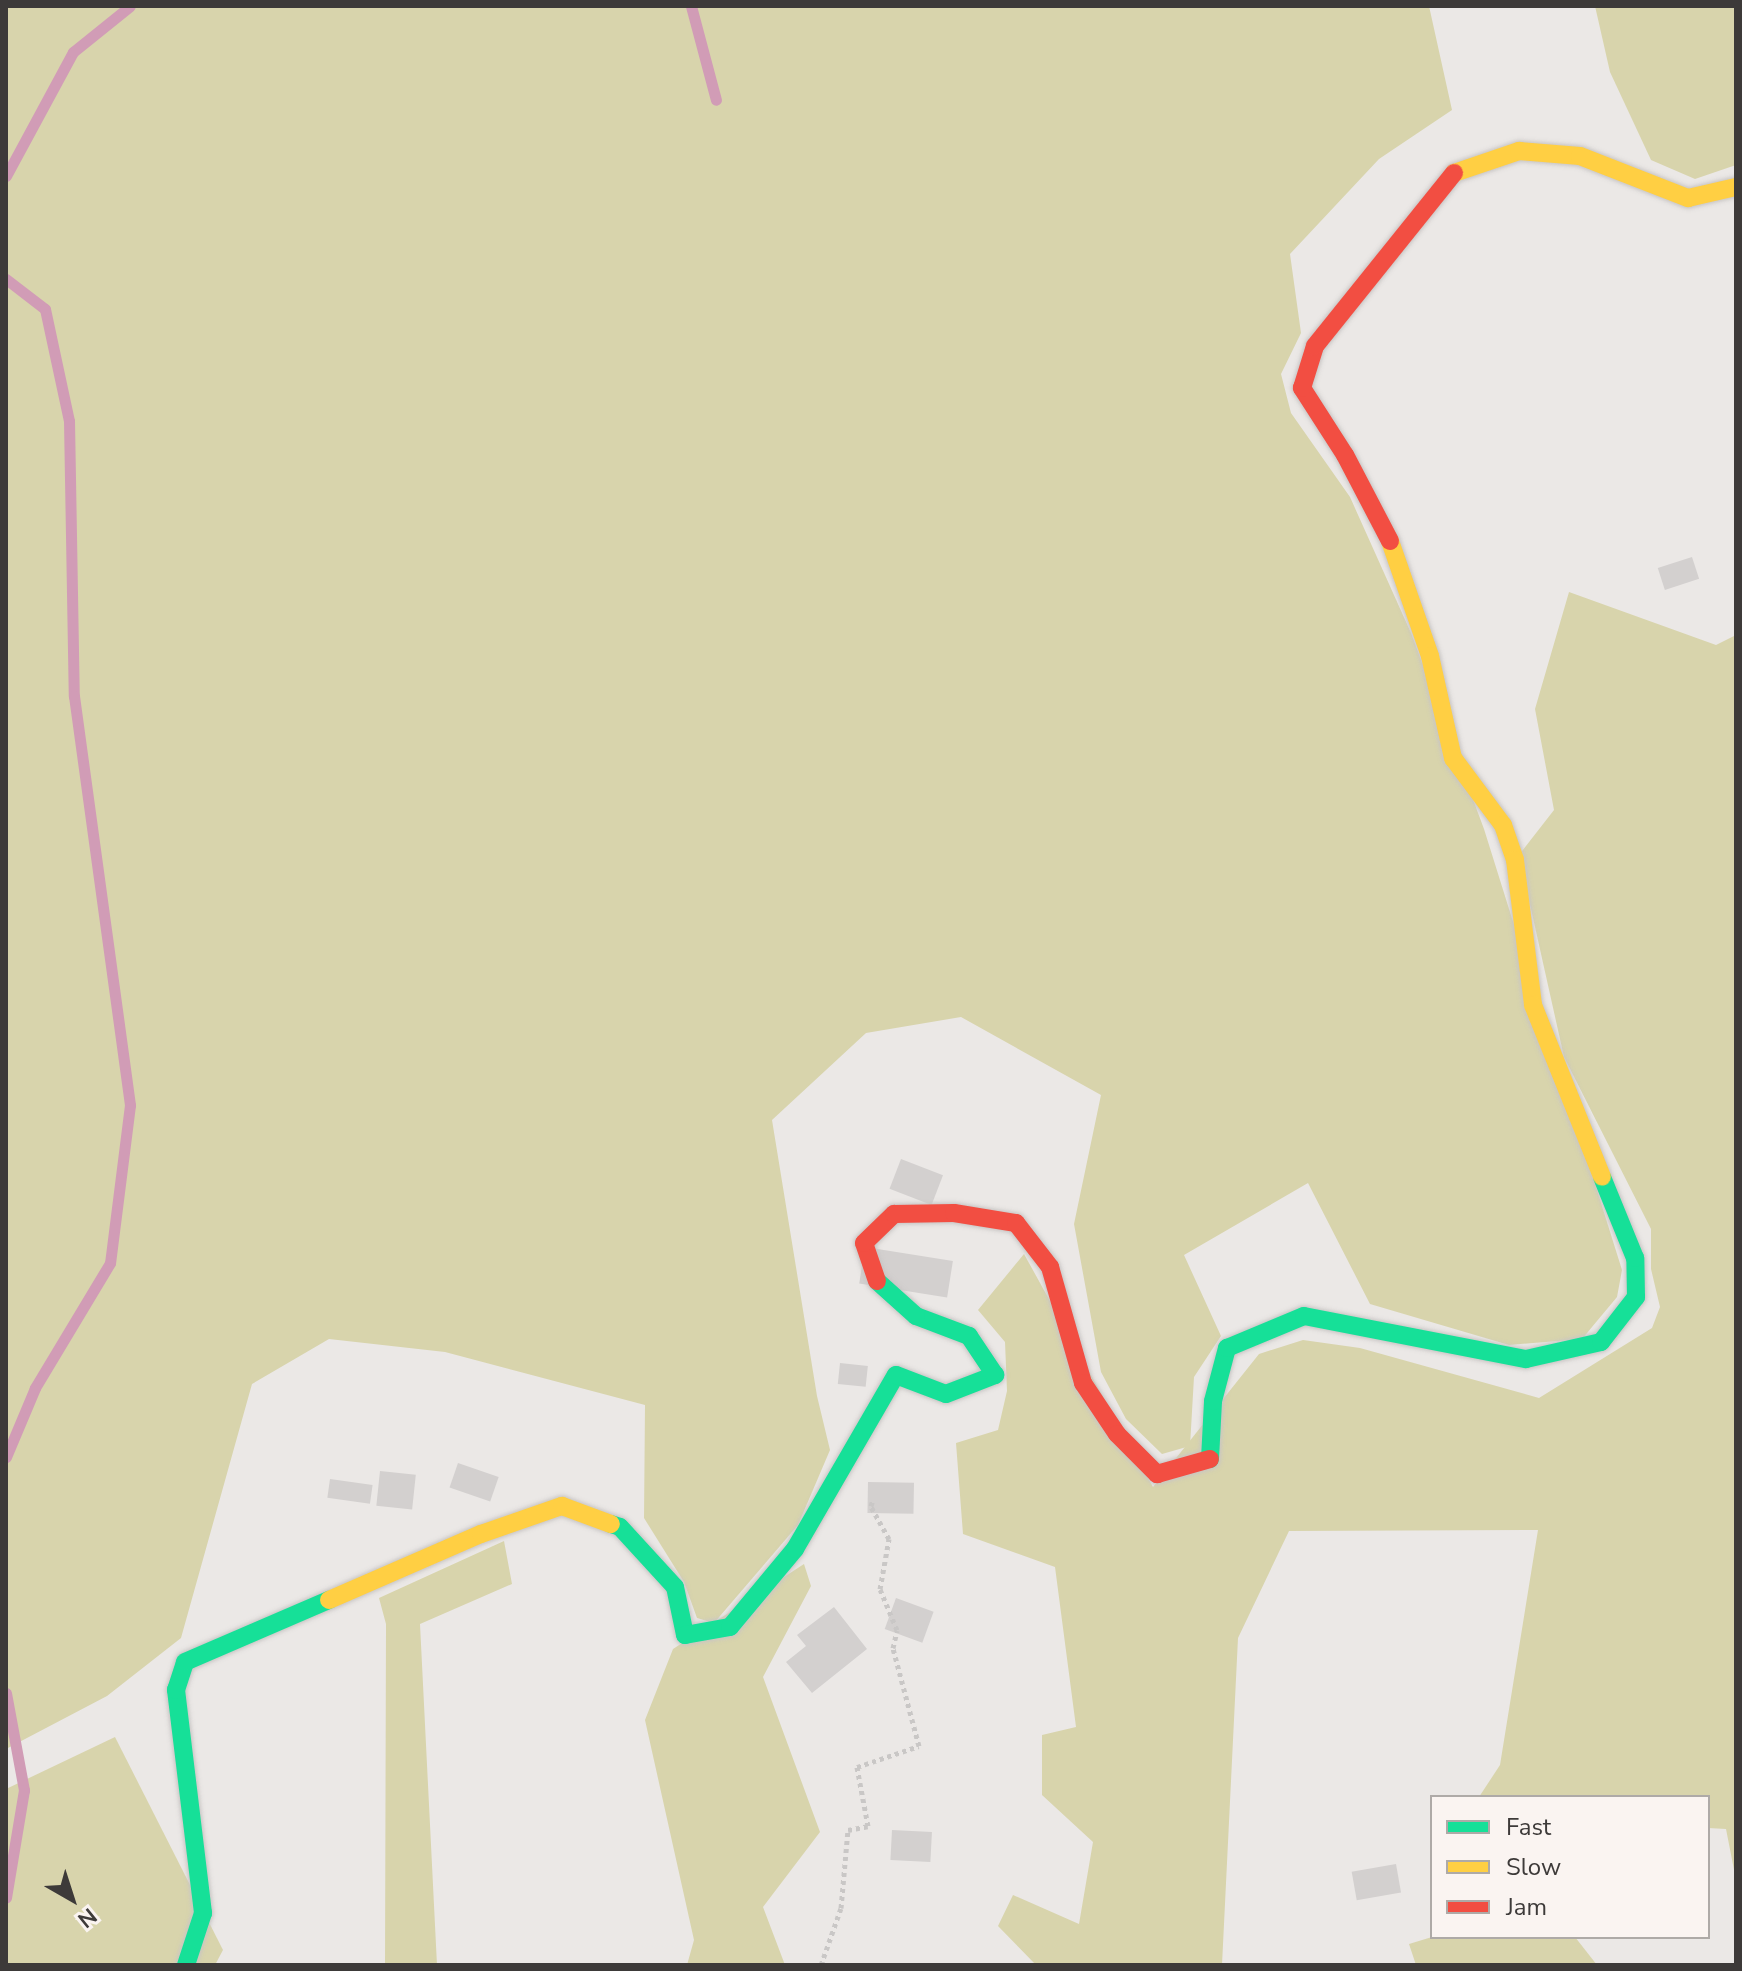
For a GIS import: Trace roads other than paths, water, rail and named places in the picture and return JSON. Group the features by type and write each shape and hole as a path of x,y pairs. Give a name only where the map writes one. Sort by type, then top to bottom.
{"street":[{"path":"186,1965 203,1913 176,1690 185,1662 481,1534 562,1506 620,1527 675,1587 685,1635 730,1627 795,1549 896,1375 946,1394 995,1375 969,1336 916,1316 880,1288 864,1243 894,1214 954,1213 1016,1223 1050,1267 1083,1383 1117,1434 1157,1474 1212,1458 1213,1401 1227,1348 1304,1316 1526,1359 1601,1342 1636,1297 1635,1258 1533,1005 1515,860 1503,825 1453,758 1430,656 1400,561 1345,455 1302,388 1315,346 1455,172 1519,151 1580,156 1688,198 1736,187"}],"waterway":[{"path":"6,176 73,52 130,6"},
{"path":"691,6 716,100"},
{"path":"6,279 45,309 69,421 74,696 130,1105 110,1263 35,1388 6,1457"},
{"path":"6,1693 24,1790 6,1897"}]}
